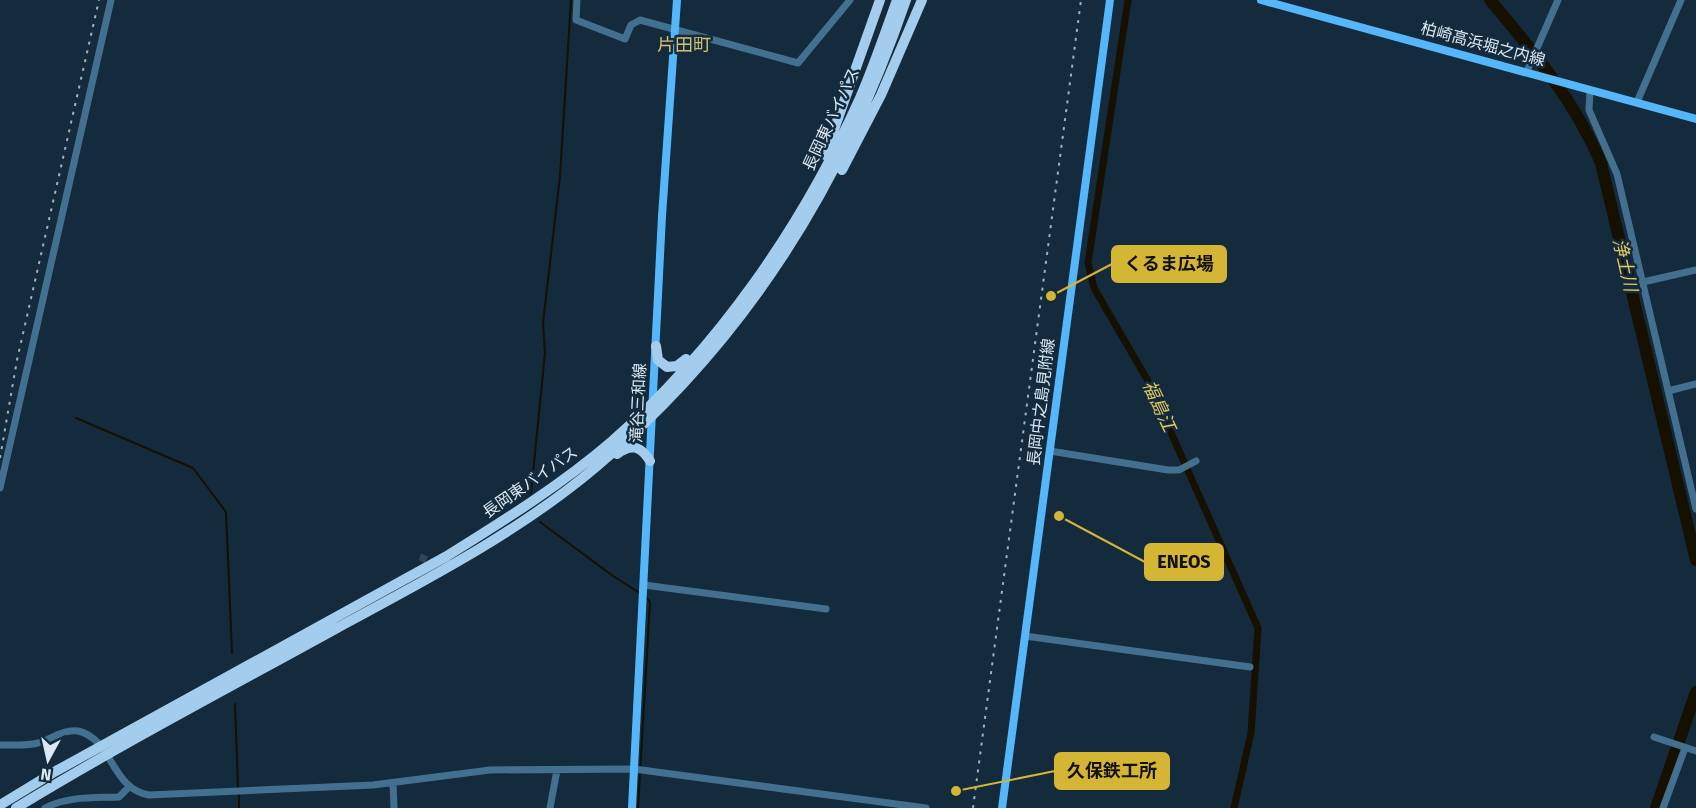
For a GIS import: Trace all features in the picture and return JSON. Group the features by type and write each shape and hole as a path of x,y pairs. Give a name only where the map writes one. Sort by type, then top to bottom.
{"highway":[{"path":"843,144 861,55 880,0"},
{"name":"長岡東バイパス","path":"0,805 452,564 564,491 596,467 652,416 739,320 827,194 843,144 897,0"},
{"name":"長岡東バイパス","path":"16,808 103,751 493,528 610,442 653,400 749,290 796,220 843,144 882,64 906,0"},
{"path":"843,144 922,0"},
{"path":"656,346 658,360 664,366 674,367 683,362 707,335 796,220"},
{"path":"452,564 500,539 558,501 626,448 640,448 650,461"}],"main road":[{"name":"滝谷三和線","path":"632,808 652,416 677,0"},
{"name":"長岡中之島見附線","path":"1002,808 1110,0"},
{"name":"柏崎高浜堀之内線","path":"1261,0 1696,119"}],"street":[{"path":"0,488 111,0"},
{"path":"577,0 576,20 625,39 631,25 636,21 674,28 798,63 850,0"},
{"path":"1527,71 1558,0"},
{"path":"1637,102 1681,0"},
{"path":"1590,90 1589,110 1617,174 1696,509"},
{"path":"1643,282 1696,270"},
{"path":"1668,391 1696,384"},
{"path":"1050,451 1168,470 1184,468 1194,462"},
{"path":"644,585 826,609"},
{"path":"1025,636 1250,667"},
{"path":"0,745 38,743 60,734 76,731 86,734 103,751 120,778 129,787 138,792 157,795 393,783 490,770 634,769 926,808"},
{"path":"1654,737 1696,751"},
{"path":"1663,808 1683,748"},
{"path":"550,808 557,770"},
{"path":"393,783 394,808"},
{"path":"45,808 65,801 119,797 129,787"}],"waterway":[{"path":"531,493 545,353 543,323 560,176 571,0"},
{"name":"福島江","path":"1128,0 1088,263 1094,288 1148,381 1258,628 1251,733 1234,808"},
{"name":"浄土川","path":"1490,0 1552,77 1591,140 1601,163 1696,560"},
{"path":"76,418 193,468 226,512 232,653"},
{"path":"540,522 640,593"},
{"path":"638,808 650,602 645,596"},
{"name":"浄土川","path":"1656,808 1696,692"},
{"path":"235,704 238,788"},
{"path":"239,794 239,808"}],"tunnel":[{"path":"420,557 434,563"}],"railway":[{"path":"0,458 17,360 99,0"},
{"path":"973,808 1081,0"}],"place":[{"name":"くるま広場","path":"1051,296"},
{"name":"ENEOS","path":"1059,516"},
{"name":"久保鉄工所","path":"956,791"}],"district":[{"name":"片田町","path":"684,45"}]}
